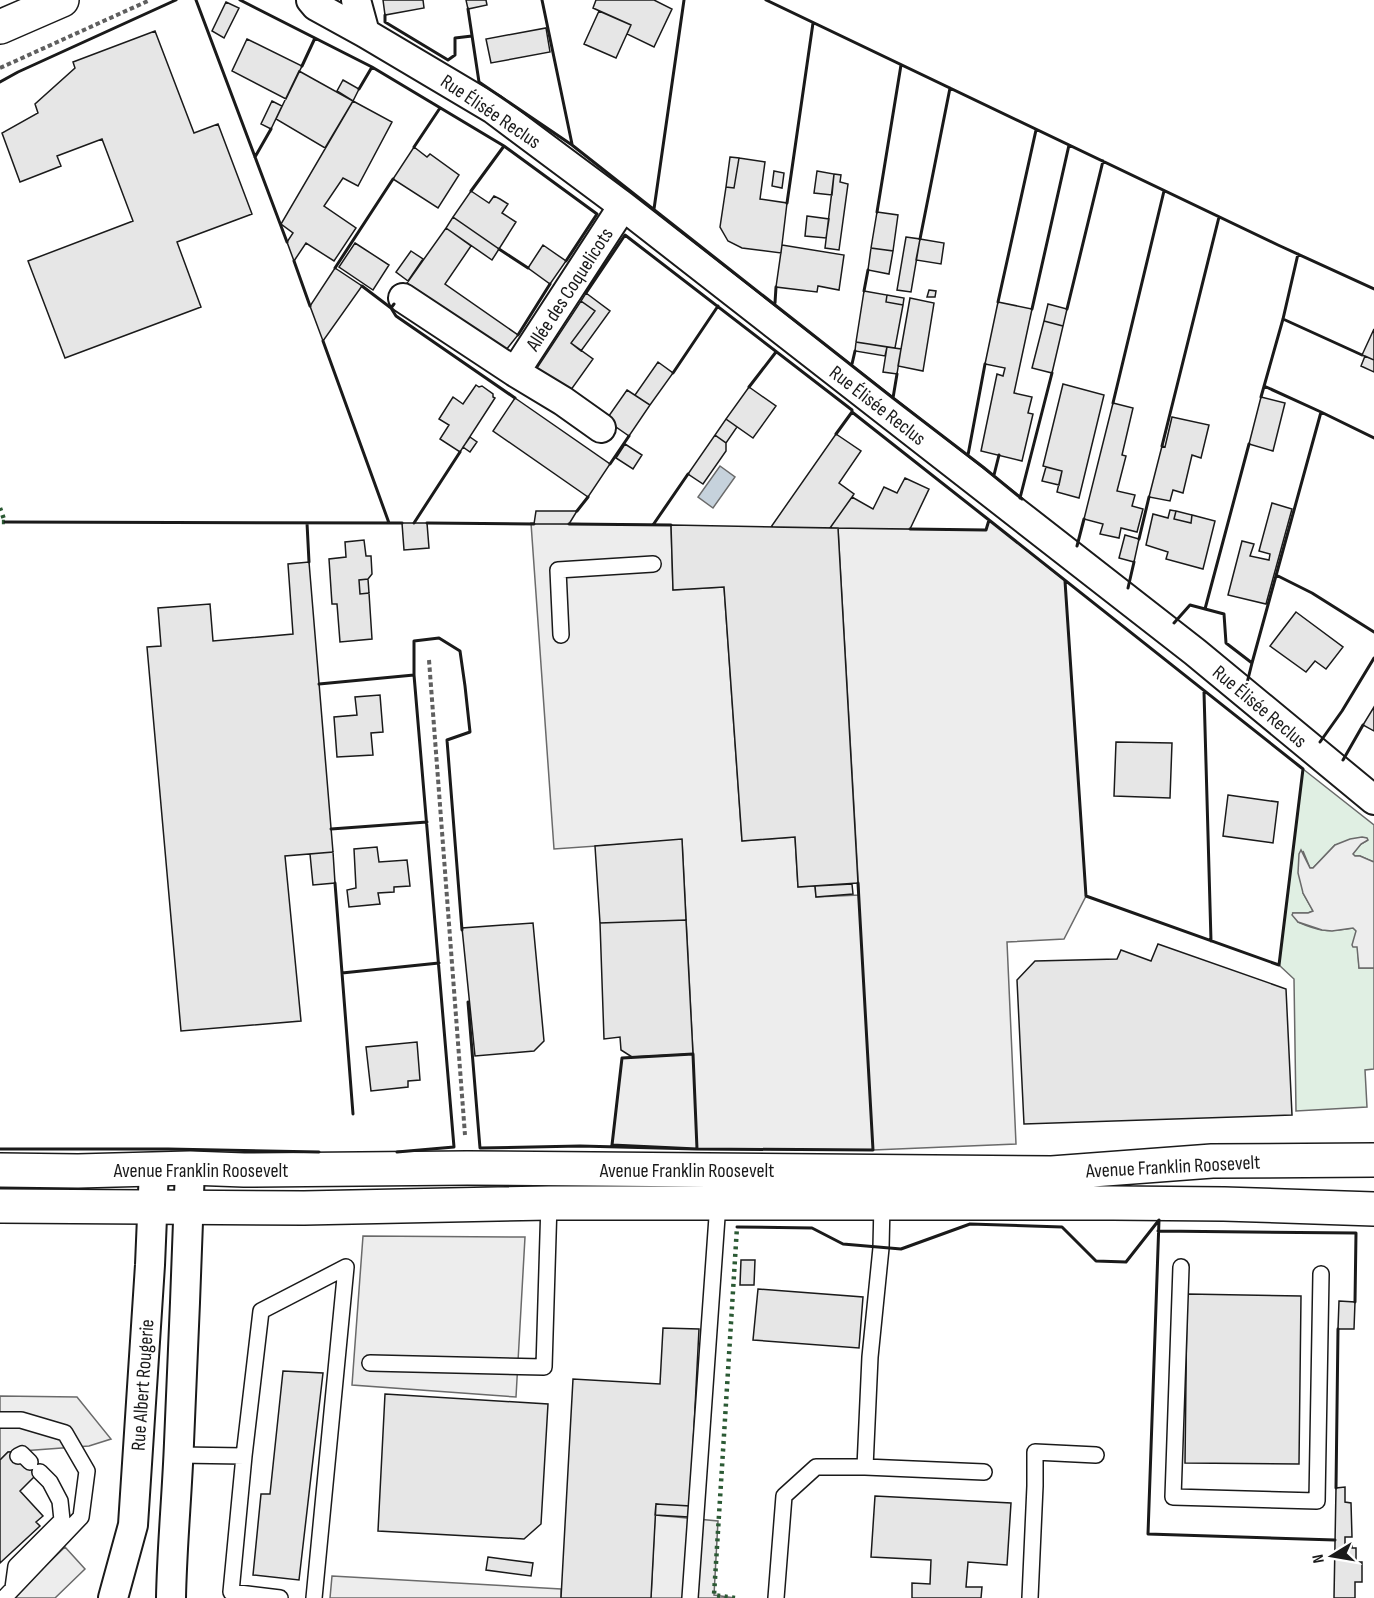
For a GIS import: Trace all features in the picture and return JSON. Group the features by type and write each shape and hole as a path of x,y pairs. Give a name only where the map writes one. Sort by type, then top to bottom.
{"street":[{"path":"2,23 62,0"},
{"name":"Rue Élisée Reclus","path":"311,0 316,6 493,109 623,206 1195,652 1374,801"},
{"path":"356,0 365,33"},
{"name":"Allée des Coquelicots","path":"515,372 623,206"},
{"name":"Allée des Coquelicots","path":"402,298 563,401 601,428"},
{"name":"Avenue Franklin Roosevelt","path":"0,1170 468,1168 1052,1173 1212,1161 1374,1160"},
{"name":"Rue Albert Rougerie","path":"171,1598 187,1281 190,1168"},
{"name":"Rue Albert Rougerie","path":"112,1598 133,1524 154,1169"},
{"path":"869,1203 876,1191 915,1188 921,1173"},
{"name":"Avenue Franklin Roosevelt","path":"0,1206 304,1208 549,1203 869,1203 1224,1204 1374,1209"}],"lane":[{"path":"561,634 558,570 653,564"},
{"path":"370,1363 544,1367 549,1203"},
{"path":"690,1598 718,1203"},
{"path":"865,1467 870,1357 881,1248 869,1203"},
{"path":"280,1598 231,1592 261,1311 346,1267 314,1598"},
{"path":"1181,1267 1173,1497 1317,1501 1321,1274"},
{"path":"0,1420 21,1420 65,1433 87,1471 81,1517 8,1593"},
{"path":"1030,1598 1035,1452 1096,1455"},
{"path":"178,1455 244,1456"},
{"path":"8,1593 16,1566 62,1520 60,1501 50,1482 29,1463"},
{"path":"776,1598 784,1496 816,1467 984,1472"}],"path":[{"path":"0,68 150,0"},
{"path":"429,660 468,1168"}],"green space":[{"path":"1303,769 1374,825 1374,862 1352,854 1368,840 1335,845 1313,868 1310,868 1303,851 1303,893 1313,911 1293,913 1298,922 1313,928 1331,930 1353,928 1357,931 1359,968 1374,968 1374,1069 1365,1070 1367,1107 1296,1111 1294,979 1279,965"}],"shaded area":[{"path":"720,466 735,477 713,508 698,497"},
{"path":"989,520 1065,581 1086,896 1064,939 1007,942 1016,1144 873,1150 697,1149 612,1145 622,1058 693,1053 682,840 554,849 531,523 671,525 673,590 724,587 742,841 795,837 798,887 815,886 816,897 859,895 838,528 986,530"},
{"path":"1362,837 1368,840 1361,844 1353,854 1374,862 1374,968 1359,968 1357,947 1352,945 1356,931 1353,928 1322,930 1298,922 1292,915 1313,911 1303,893 1298,873 1301,850 1310,868 1313,868 1335,845"},
{"path":"363,1236 525,1237 516,1397 352,1385"},
{"path":"0,1396 77,1397 111,1439 89,1446 8,1452 0,1460"},
{"path":"655,1515 718,1521 714,1595 735,1598 651,1598"},
{"path":"65,1547 85,1569 55,1598 12,1598"},
{"path":"332,1576 561,1589 561,1598 330,1598"}],"building":[{"path":"383,0 423,0 424,8 385,15"},
{"path":"466,0 486,0 487,5 468,9"},
{"path":"596,0 654,0 672,9 654,47 627,34 631,25 593,8"},
{"path":"226,2 239,8 224,38 212,31"},
{"path":"599,11 631,25 616,58 584,44"},
{"path":"546,28 550,52 491,63 486,39"},
{"path":"155,31 194,133 218,124 252,214 177,242 201,307 65,358 28,261 133,221 102,139 57,156 61,166 20,182 2,133 38,113 35,104 75,68 73,62"},
{"path":"247,39 302,66 286,99 232,71"},
{"path":"299,71 353,101 325,148 276,119"},
{"path":"343,80 359,89 353,101 337,91"},
{"path":"272,101 282,106 271,129 261,124"},
{"path":"353,101 392,122 358,186 343,178 324,206 356,228 334,261 306,243 294,261 287,242 293,233 281,224"},
{"path":"414,147 427,157 430,154 459,175 438,208 393,179"},
{"path":"730,157 739,158 734,188 726,187"},
{"path":"739,158 765,162 760,199 787,203 781,253 742,248 728,241 720,227 726,187 734,188"},
{"path":"774,171 784,173 782,188 772,186"},
{"path":"817,171 834,174 832,195 814,193"},
{"path":"834,174 841,175 840,182 848,184 839,250 825,248"},
{"path":"471,191 489,203 494,196 508,204 502,213 516,222 499,249 453,217"},
{"path":"877,212 898,215 893,251 871,248"},
{"path":"807,216 829,219 826,238 805,236"},
{"path":"453,217 499,249 492,260 446,228"},
{"path":"446,228 471,246 445,284 518,335 506,350 407,283"},
{"path":"906,237 920,239 911,292 897,290"},
{"path":"920,239 944,243 941,264 916,260"},
{"path":"355,243 389,265 373,290 339,267"},
{"path":"543,245 566,261 550,284 528,268"},
{"path":"782,245 844,255 839,290 818,286 817,292 776,287"},
{"path":"871,248 893,251 889,274 868,270"},
{"path":"411,251 423,259 408,281 396,272"},
{"path":"335,268 362,286 323,341 310,306"},
{"path":"929,290 936,291 935,297 927,297"},
{"path":"864,291 887,295 886,302 903,305 895,348 856,342"},
{"path":"586,293 610,311 581,351 571,343 595,311 581,301"},
{"path":"887,295 904,298 903,305 886,302"},
{"path":"910,298 934,303 923,371 898,366"},
{"path":"581,301 595,311 571,343 593,359 568,394 535,371"},
{"path":"998,302 1032,309 1014,393 1032,397 1028,413 1033,414 1022,461 981,451 997,374 1003,376 1005,368 985,364"},
{"path":"1048,304 1067,309 1063,326 1044,321"},
{"path":"1044,321 1063,326 1052,373 1032,368"},
{"path":"1374,329 1374,360 1362,355"},
{"path":"856,342 887,347 885,356 855,351"},
{"path":"887,347 901,349 897,374 883,372"},
{"path":"1365,356 1374,360 1374,372 1361,366"},
{"path":"658,362 673,373 650,405 635,395"},
{"path":"1063,384 1104,395 1079,498 1057,492 1062,471 1043,466"},
{"path":"476,385 482,386 495,398 460,452 440,439 449,425 439,419 453,397 463,404"},
{"path":"749,387 776,406 753,438 726,419"},
{"path":"627,390 650,405 629,436 606,420"},
{"path":"1261,397 1285,403 1273,451 1249,444"},
{"path":"515,398 610,464 588,497 493,431"},
{"path":"1113,403 1133,408 1122,455 1126,456 1117,491 1135,495 1132,506 1143,509 1137,532 1121,528 1119,538 1100,534 1103,524 1084,519"},
{"path":"1172,417 1209,425 1201,458 1192,455 1183,493 1173,490 1170,501 1149,497"},
{"path":"726,419 737,427 726,443 715,435"},
{"path":"836,434 861,451 839,483 854,494 852,497 830,528 771,527"},
{"path":"715,435 726,443 726,451 703,484 688,474"},
{"path":"470,437 477,442 470,452 463,447"},
{"path":"625,444 642,455 633,469 616,458"},
{"path":"1046,467 1062,471 1059,485 1042,481"},
{"path":"905,478 929,489 910,529 830,528 852,497 873,509 884,487 897,493"},
{"path":"1272,503 1292,509 1266,604 1228,595 1242,541 1254,544 1250,556 1269,560 1270,554 1259,551"},
{"path":"1170,510 1176,511 1174,519 1191,523 1192,515 1215,521 1203,569 1166,559 1168,552 1146,545 1153,514 1168,518"},
{"path":"536,511 577,511 569,524 534,524"},
{"path":"1176,511 1192,515 1191,523 1174,519"},
{"path":"402,523 427,523 429,548 404,550"},
{"path":"671,525 838,528 858,883 798,887 795,837 742,841 724,587 673,590"},
{"path":"1125,535 1139,539 1134,562 1119,558"},
{"path":"364,540 366,556 371,556 372,574 368,579 359,580 360,594 369,593 372,639 340,642 337,604 332,604 329,559 346,557 345,542"},
{"path":"309,562 333,852 285,856 301,1021 181,1031 147,647 161,646 158,608 210,604 213,641 293,634 288,564"},
{"path":"368,579 369,593 360,594 359,580"},
{"path":"1296,612 1343,647 1326,669 1315,661 1306,672 1270,646"},
{"path":"380,695 383,732 371,733 373,755 337,757 334,717 357,715 355,697"},
{"path":"1374,707 1374,731 1363,725"},
{"path":"1116,742 1172,743 1170,798 1114,796"},
{"path":"1228,795 1278,802 1273,843 1223,836"},
{"path":"682,839 686,920 600,923 595,846"},
{"path":"377,847 379,862 407,860 410,886 394,887 394,892 378,893 380,904 349,907 347,890 356,888 354,849"},
{"path":"333,852 335,883 313,885 310,854"},
{"path":"852,884 853,894 816,897 815,886"},
{"path":"686,920 693,1054 632,1057 621,1050 620,1037 604,1039 600,923"},
{"path":"533,923 544,1041 534,1051 475,1056 462,928"},
{"path":"1158,944 1286,989 1292,1115 1024,1124 1017,980 1035,961 1117,959 1121,950 1151,961"},
{"path":"417,1042 420,1080 408,1081 408,1087 371,1091 366,1047"},
{"path":"741,1260 755,1260 754,1285 740,1285"},
{"path":"758,1289 863,1297 859,1348 753,1340"},
{"path":"1187,1294 1301,1296 1299,1464 1185,1463"},
{"path":"1339,1301 1355,1302 1354,1329 1338,1329"},
{"path":"663,1328 699,1329 690,1506 656,1504 651,1598 561,1598 573,1379 660,1384"},
{"path":"283,1371 323,1373 299,1580 253,1575 261,1494 270,1494"},
{"path":"385,1394 548,1404 541,1524 524,1539 378,1531"},
{"path":"8,1452 15,1452 33,1460 41,1470 20,1491 43,1516 36,1522 40,1526 0,1563 0,1460"},
{"path":"1345,1487 1345,1502 1351,1503 1352,1537 1345,1537 1345,1544 1352,1544 1352,1548 1356,1548 1356,1562 1362,1562 1362,1582 1355,1582 1355,1598 1334,1598 1336,1488"},
{"path":"875,1496 1011,1503 1007,1565 968,1562 966,1587 982,1587 981,1598 912,1598 912,1583 930,1584 931,1560 871,1557"},
{"path":"656,1504 690,1506 689,1517 655,1515"},
{"path":"488,1557 533,1563 531,1576 486,1570"}],"hedge":[{"path":"0,508 5,522 0,522"},
{"path":"735,1598 714,1595 737,1227"}],"wall":[{"path":"0,82 176,0"},
{"path":"196,0 287,242"},
{"path":"240,0 372,67 504,146 597,214 566,261"},
{"path":"542,0 572,144"},
{"path":"654,209 684,0"},
{"path":"766,0 1374,289"},
{"path":"468,9 479,82 572,145 1022,499"},
{"path":"385,15 385,22 448,60 455,55 455,38 472,36"},
{"path":"787,203 813,23"},
{"path":"302,66 315,38"},
{"path":"877,212 901,65"},
{"path":"359,89 372,67"},
{"path":"920,239 950,88"},
{"path":"414,147 440,108"},
{"path":"255,157 271,129"},
{"path":"998,302 1036,130"},
{"path":"1032,309 1069,145"},
{"path":"471,191 504,146"},
{"path":"1067,309 1103,161"},
{"path":"335,268 393,179"},
{"path":"1113,403 1164,191"},
{"path":"1162,446 1219,217"},
{"path":"586,293 625,235 852,412"},
{"path":"499,249 528,268"},
{"path":"1261,397 1298,254"},
{"path":"294,261 310,306"},
{"path":"864,291 868,270"},
{"path":"518,335 550,284"},
{"path":"362,286 391,308"},
{"path":"775,303 776,287"},
{"path":"394,304 391,308 396,316 515,398"},
{"path":"673,373 718,306"},
{"path":"1283,319 1362,355"},
{"path":"323,341 389,523"},
{"path":"852,364 855,351"},
{"path":"749,387 776,352"},
{"path":"968,455 985,364"},
{"path":"1020,498 1052,373"},
{"path":"893,398 897,374"},
{"path":"1252,663 1321,412 1264,386"},
{"path":"836,434 852,412 989,520 986,530 910,529"},
{"path":"1321,412 1374,438"},
{"path":"610,464 629,436"},
{"path":"1205,609 1249,444"},
{"path":"414,523 460,452"},
{"path":"994,475 999,455"},
{"path":"653,525 688,474"},
{"path":"577,511 588,497"},
{"path":"1139,539 1149,497"},
{"path":"1077,546 1084,519"},
{"path":"989,520 1303,769 1279,965 1086,896 1065,581"},
{"path":"5,522 402,523"},
{"path":"307,523 309,562"},
{"path":"427,523 534,524"},
{"path":"569,524 671,525"},
{"path":"1128,588 1134,562"},
{"path":"1276,575 1312,593 1374,632"},
{"path":"1174,623 1190,605 1224,614 1226,643 1252,663 1247,683"},
{"path":"397,1152 454,1147 414,675 414,641 439,638 460,651 470,732 447,740 462,930"},
{"path":"1320,742 1374,658"},
{"path":"319,684 414,675"},
{"path":"1204,692 1211,941"},
{"path":"1343,760 1363,725"},
{"path":"331,829 427,822"},
{"path":"335,883 353,1114"},
{"path":"468,1002 480,1148 580,1146 873,1150 858,883"},
{"path":"342,973 439,963"},
{"path":"693,1054 697,1149 612,1145 622,1058 693,1054"},
{"path":"0,1149 319,1152"},
{"path":"737,1227 812,1228 843,1244 901,1249 970,1224 1062,1227 1096,1261 1126,1262 1159,1220 1148,1534 1335,1540"},
{"path":"1158,1231 1356,1233 1355,1302"},
{"path":"1336,1488 1338,1329"}]}
